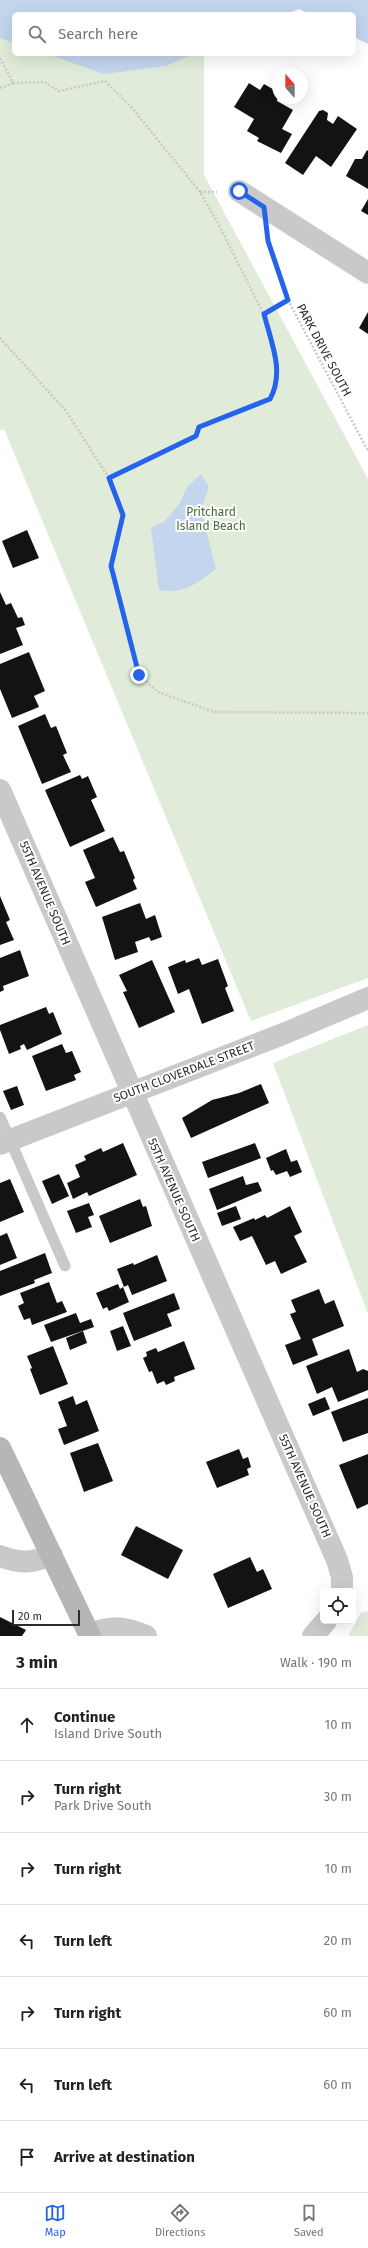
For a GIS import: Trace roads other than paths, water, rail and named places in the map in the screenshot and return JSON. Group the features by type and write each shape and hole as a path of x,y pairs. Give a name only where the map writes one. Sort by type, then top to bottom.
{"street":[{"path":"239,191 368,273"},
{"name":"55TH AVENUE SOUTH","path":"0,790 337,1560 342,1577 342,1588"},
{"name":"SOUTH CLOVERDALE STREET","path":"5,1142 288,1032 368,998"},
{"path":"0,1448 89,1635 108,1627 127,1628 146,1636"},
{"path":"0,1556 13,1561 30,1563 52,1556"},
{"path":"314,1636 324,1624"}],"lane":[{"path":"0,1117 5,1142 66,1266"}],"water":[{"path":"0,0 368,0 368,44 356,38 356,12 306,12 299,9 292,12 12,12 12,42 0,38"},
{"path":"53,56 188,56 166,66 104,74"},
{"path":"201,474 209,487 201,510 216,569 190,587 176,591 159,590 151,528 165,521 180,503 187,487"}],"park label":[{"name":"Pritchard Island Beach","path":"211,519"}]}
